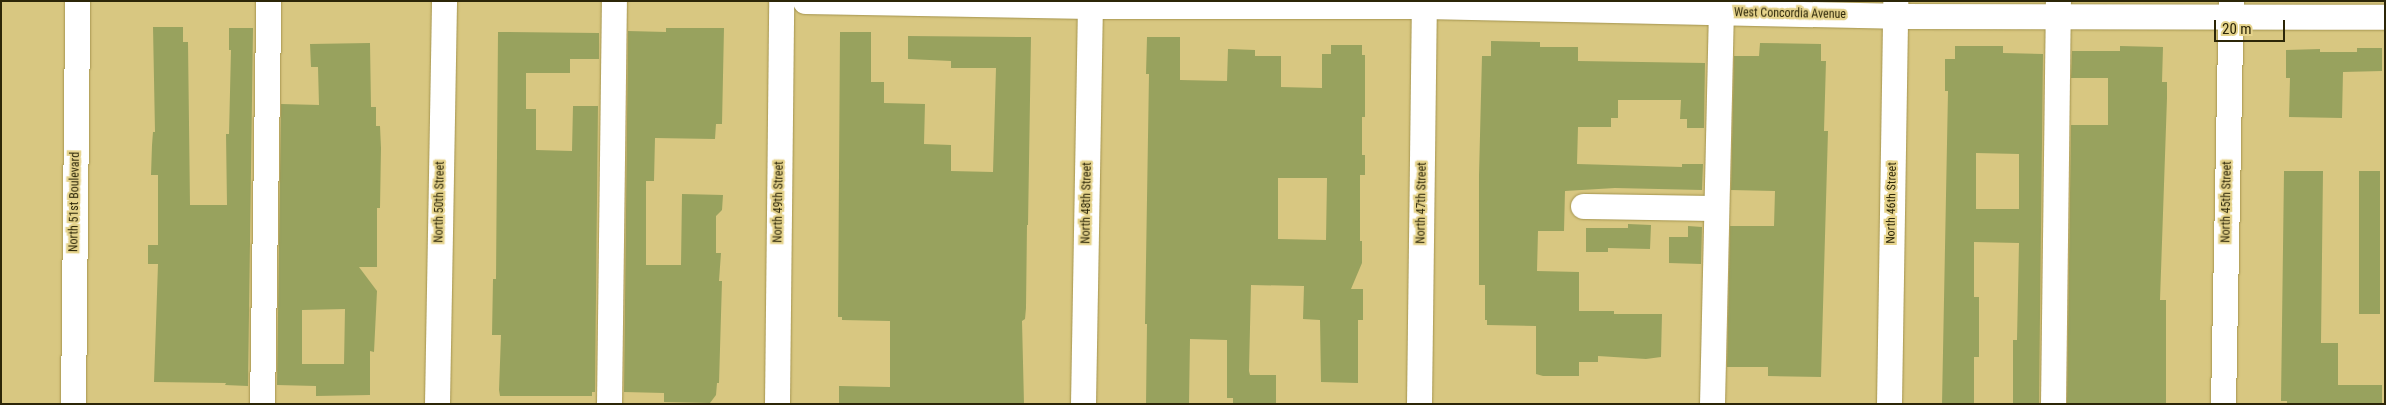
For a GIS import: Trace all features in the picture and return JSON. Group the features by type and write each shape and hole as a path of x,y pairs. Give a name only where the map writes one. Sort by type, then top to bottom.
{"street":[{"name":"North 51st Boulevard","path":"73,404 77,1"},
{"path":"262,404 268,1"},
{"name":"North 50th Street","path":"437,404 444,1"},
{"path":"609,404 614,1"},
{"name":"North 49th Street","path":"777,404 781,1"},
{"name":"West Concordia Avenue","path":"805,1 1424,3 1894,9 2231,9 2385,18"},
{"name":"North 48th Street","path":"1083,404 1090,3"},
{"name":"North 47th Street","path":"1419,404 1424,3"},
{"path":"1712,404 1721,7"},
{"name":"North 46th Street","path":"1889,404 1894,9"},
{"path":"2053,404 2058,9"},
{"name":"North 45th Street","path":"2223,404 2231,9"},
{"path":"1584,206 1716,208"}],"building":[{"path":"153,27 183,27 183,42 188,42 190,205 227,205 226,134 229,134 231,50 229,50 229,28 253,28 248,386 225,385 226,383 154,382 158,264 148,264 148,245 158,245 158,175 151,175 153,132 155,132"},
{"path":"666,28 724,28 722,124 716,124 715,139 655,138 654,181 646,181 646,265 681,265 682,194 723,195 722,210 716,216 716,253 721,253 719,281 722,281 719,383 717,383 716,395 710,403 664,402 664,393 624,392 628,31 666,32"},
{"path":"498,32 599,33 599,59 570,59 570,73 526,73 526,109 536,109 536,150 572,151 573,106 598,106 595,392 592,392 592,396 500,396 501,335 492,335 493,279 496,279"},
{"path":"840,32 871,32 871,82 884,82 884,103 925,104 924,144 951,145 951,171 993,172 996,68 951,68 951,61 908,59 908,36 1031,37 1026,308 1025,319 1022,321 1024,404 839,404 839,386 890,387 890,321 842,320 842,317 838,317"},
{"path":"1147,37 1180,37 1180,80 1227,81 1228,49 1255,50 1255,56 1281,56 1281,87 1322,88 1322,54 1331,54 1331,45 1362,45 1362,55 1365,55 1365,117 1362,117 1362,155 1365,155 1365,175 1360,175 1362,263 1351,289 1363,289 1363,320 1358,320 1358,383 1321,382 1320,320 1303,319 1304,286 1251,285 1249,371 1250,375 1276,375 1276,404 1233,404 1233,398 1227,398 1227,340 1190,339 1189,404 1146,404 1147,324 1145,324 1149,74 1146,74","holes":["1278,178 1327,178 1326,240 1278,239"]},
{"path":"1491,41 1540,42 1540,47 1578,47 1578,61 1705,63 1704,128 1687,128 1687,119 1680,119 1681,100 1618,100 1618,118 1611,118 1611,127 1578,127 1577,164 1682,167 1682,164 1703,164 1702,190 1615,188 1565,191 1564,231 1538,231 1537,271 1579,272 1579,311 1614,311 1614,314 1662,314 1661,357 1646,359 1598,356 1598,362 1579,362 1579,376 1543,376 1536,374 1536,326 1487,325 1487,320 1485,320 1485,285 1479,285 1479,175 1482,56 1491,56"},
{"path":"370,43 371,107 376,107 376,126 380,126 380,208 377,208 377,267 359,267 377,291 374,352 370,351 370,395 316,396 316,386 277,385 281,104 319,105 318,67 311,67 310,44","holes":["345,309 344,364 302,364 302,310"]},
{"path":"1760,43 1821,44 1821,61 1826,61 1824,131 1828,131 1821,377 1768,376 1768,367 1727,367 1730,226 1774,226 1775,191 1731,190 1734,56 1759,56"},
{"path":"1955,46 2003,46 2003,53 2043,54 2039,404 2013,404 2013,340 2017,340 2019,243 1974,242 1974,297 1979,297 1979,357 1974,357 1974,404 1942,404 1948,91 1945,91 1945,59 1955,59","holes":["1976,153 2019,154 2019,209 1976,209"]},
{"path":"2120,46 2163,47 2162,82 2167,82 2167,98 2160,300 2166,300 2166,404 2067,404 2071,125 2108,125 2108,78 2071,78 2072,51 2120,51"},
{"path":"2357,48 2382,48 2382,71 2343,72 2342,118 2289,117 2290,78 2286,78 2286,50 2320,49 2320,52 2357,52"},
{"path":"2284,171 2323,171 2321,343 2338,343 2338,385 2382,385 2382,404 2287,404 2287,401 2281,401"},
{"path":"2359,171 2380,171 2380,314 2359,314"},
{"path":"1628,224 1651,225 1650,249 1608,248 1608,252 1586,252 1586,228 1628,228"},
{"path":"1688,226 1702,227 1701,264 1669,263 1669,237 1688,237"}]}
